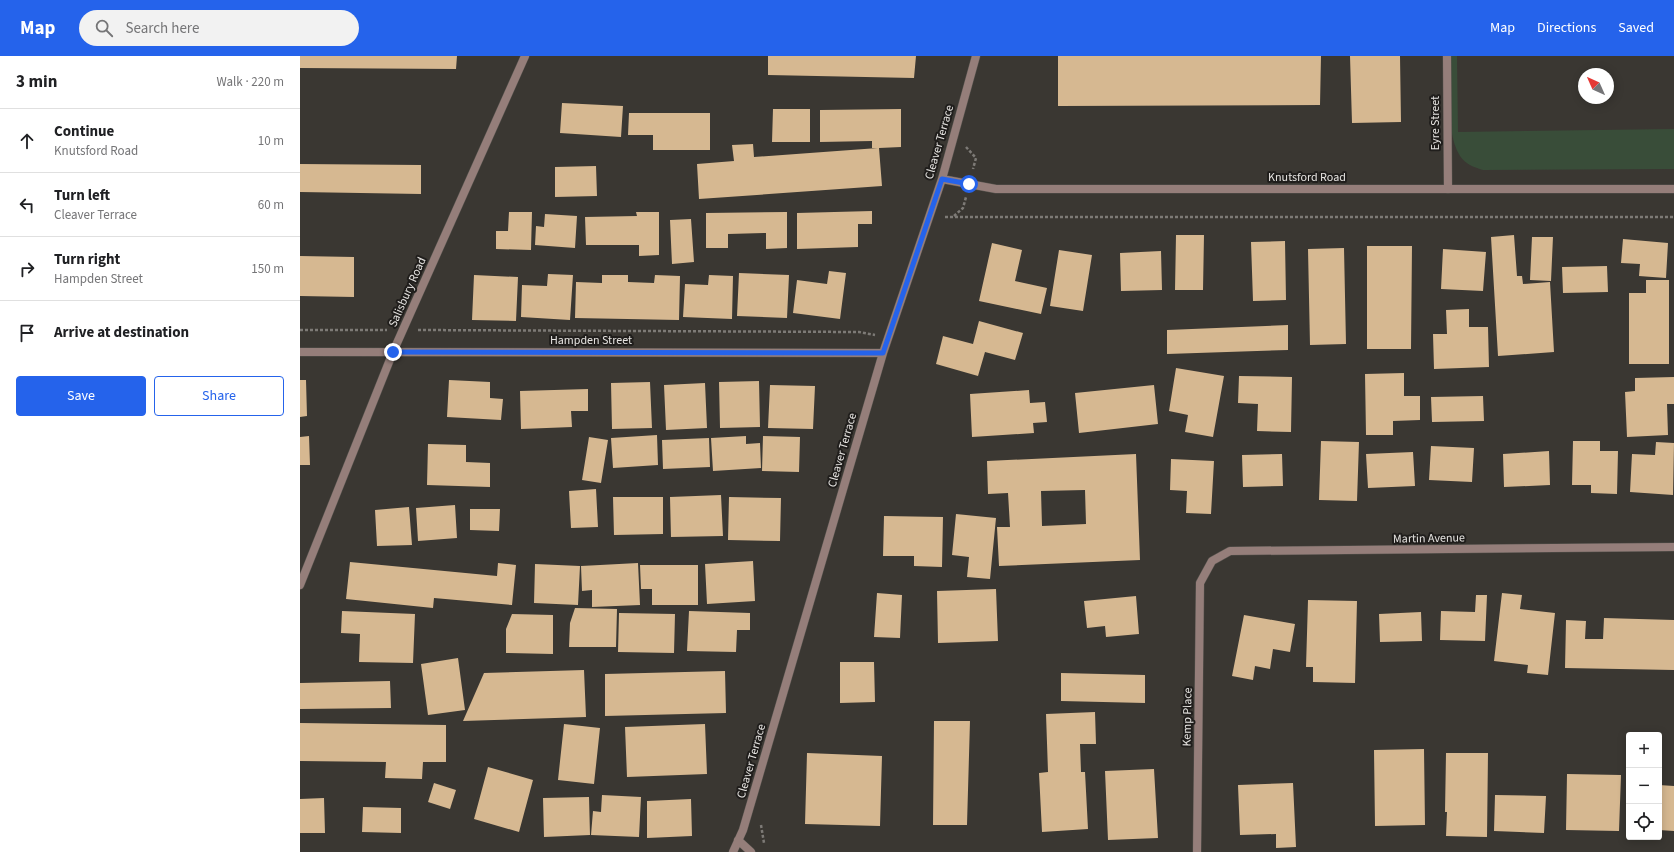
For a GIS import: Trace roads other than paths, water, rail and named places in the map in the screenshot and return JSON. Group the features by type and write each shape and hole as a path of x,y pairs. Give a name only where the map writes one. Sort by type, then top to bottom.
{"street":[{"name":"Salisbury Road","path":"300,585 393,352 525,56"},
{"name":"Cleaver Terrace","path":"733,852 743,830 883,353 942,179 976,56"},
{"name":"Eyre Street","path":"1447,56 1448,189"},
{"name":"Knutsford Road","path":"942,179 996,189 1674,189"},
{"name":"Hampden Street","path":"300,352 883,353"},
{"name":"Martin Avenue","path":"1200,583 1212,561 1230,551 1674,547"},
{"name":"Kemp Place","path":"1197,852 1200,583"},
{"path":"738,840 751,852"}]}
